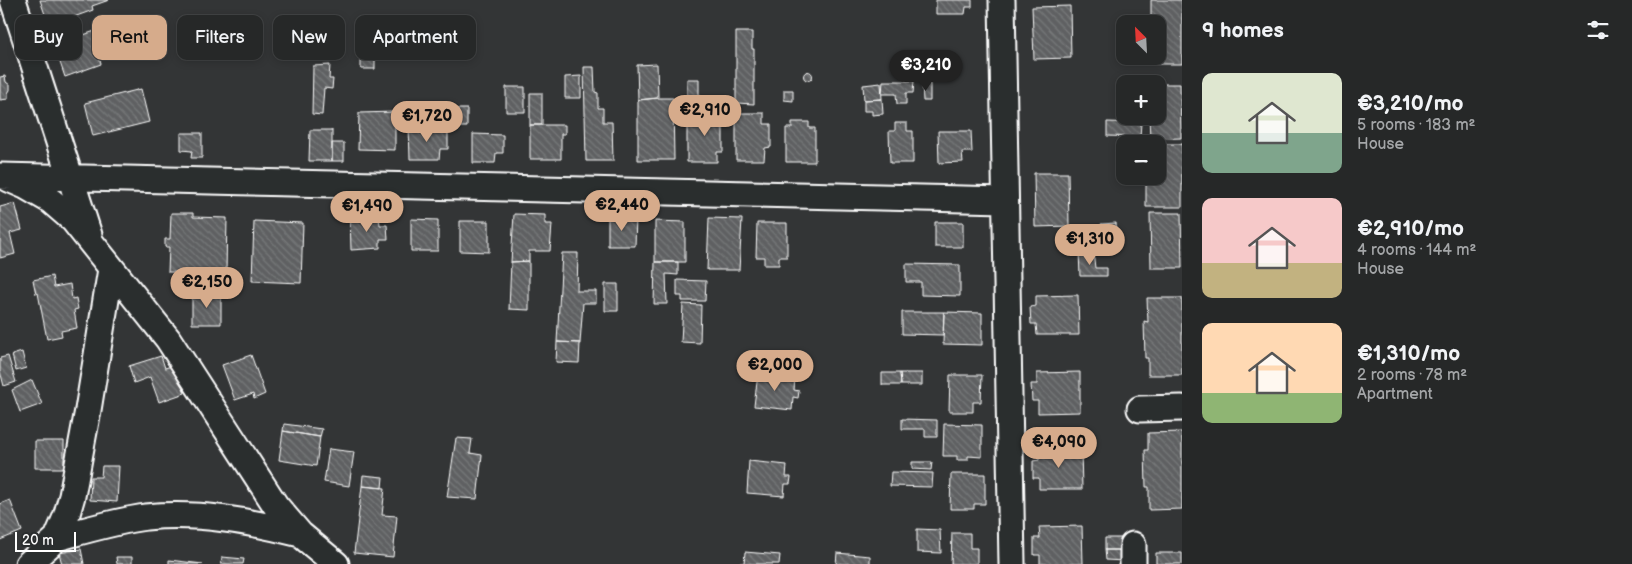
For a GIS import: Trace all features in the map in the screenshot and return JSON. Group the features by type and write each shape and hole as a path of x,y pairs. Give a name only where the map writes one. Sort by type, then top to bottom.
{"street":[{"path":"13,0 92,244"},
{"path":"1002,0 1012,564"},
{"path":"0,175 1005,200"},
{"path":"0,175 25,186 51,201 73,220 168,340 276,506 300,534 336,564"},
{"path":"28,564 57,538 72,496 111,268"},
{"path":"1140,409 1182,408"},
{"path":"57,538 106,524 145,517 184,515 226,518 263,524 300,534"}],"building":[{"path":"40,0 109,0 92,6 93,10 79,15 45,15"},
{"path":"936,0 972,0 972,7 966,7 965,14 936,14"},
{"path":"1151,0 1182,0 1182,64 1166,64 1166,15 1151,15"},
{"path":"1070,6 1071,58 1034,59 1032,7"},
{"path":"92,32 92,60 100,60 101,64 65,77 59,60 82,60 82,35"},
{"path":"736,32 752,32 752,49 754,49 754,104 736,103"},
{"path":"361,60 375,60 375,69 361,69"},
{"path":"657,64 658,98 638,100 637,65"},
{"path":"330,65 329,79 333,79 332,89 324,88 322,115 312,114 313,66"},
{"path":"584,67 594,67 598,108 603,108 603,122 612,122 613,161 586,161"},
{"path":"808,71 813,76 808,81 803,76"},
{"path":"5,76 6,82 10,85 10,90 8,99 0,100 0,77"},
{"path":"581,76 581,98 565,98 565,77"},
{"path":"687,79 699,79 699,115 687,115"},
{"path":"883,81 914,81 913,93 906,93 906,104 897,104 896,94 882,94"},
{"path":"881,83 882,99 864,100 863,85"},
{"path":"922,83 930,84 930,101 923,101"},
{"path":"1166,84 1180,84 1181,138 1166,138 1166,135 1150,135 1149,125 1166,125"},
{"path":"506,87 525,87 525,112 506,112"},
{"path":"141,89 149,122 93,136 85,103"},
{"path":"784,90 793,90 793,101 784,100"},
{"path":"530,93 542,93 542,125 530,125"},
{"path":"673,98 674,160 638,160 638,100"},
{"path":"882,99 883,114 872,115 872,111 864,111 864,100"},
{"path":"456,109 467,109 467,127 456,127"},
{"path":"395,112 395,150 358,149 359,113"},
{"path":"706,113 723,113 723,152 717,152 717,162 687,162 687,115 705,115"},
{"path":"736,113 764,113 764,124 771,124 771,147 765,148 764,160 736,160"},
{"path":"792,122 809,122 809,128 815,128 815,162 786,162 786,128 792,128"},
{"path":"1107,122 1116,122 1116,125 1141,125 1140,135 1107,136"},
{"path":"895,123 907,123 907,131 913,131 913,163 890,163 889,131 895,131"},
{"path":"530,125 565,125 565,134 561,134 561,159 530,159"},
{"path":"409,127 448,129 448,149 440,149 439,159 410,159"},
{"path":"310,130 332,130 332,161 309,161"},
{"path":"938,131 971,131 972,152 962,152 963,162 939,163"},
{"path":"181,133 202,133 202,158 191,158 192,151 181,150"},
{"path":"473,134 503,135 503,153 496,153 495,163 473,163"},
{"path":"332,143 344,143 344,161 332,161"},
{"path":"1166,144 1182,144 1182,207 1146,207 1146,185 1166,185"},
{"path":"1034,173 1068,173 1069,226 1035,227"},
{"path":"15,203 22,230 10,233 15,254 0,258 0,207"},
{"path":"171,213 193,213 193,217 227,218 226,273 168,272 169,247 165,247 165,239 170,239"},
{"path":"1150,213 1181,213 1182,268 1151,268"},
{"path":"514,214 545,215 545,224 552,224 550,251 529,251 529,261 511,262"},
{"path":"379,216 380,225 387,225 388,239 380,239 380,248 351,250 350,217"},
{"path":"608,218 636,218 635,246 608,246"},
{"path":"709,218 742,219 739,270 707,270"},
{"path":"411,219 438,220 438,251 411,251"},
{"path":"254,221 303,223 301,283 252,281"},
{"path":"460,221 489,221 489,252 460,251"},
{"path":"655,221 685,222 685,262 655,262"},
{"path":"935,222 963,222 963,247 935,247"},
{"path":"757,223 787,223 787,257 779,257 779,265 764,265 764,257 756,257"},
{"path":"1116,223 1117,237 1102,238 1101,224"},
{"path":"1093,251 1095,268 1107,268 1107,276 1080,276 1079,252"},
{"path":"562,253 578,253 577,291 596,291 596,303 583,303 580,343 557,342"},
{"path":"529,261 529,310 509,309 511,262"},
{"path":"655,262 678,262 678,275 666,274 667,304 654,304"},
{"path":"906,264 960,265 960,296 921,295 921,282 906,282"},
{"path":"52,276 54,287 70,284 72,299 76,298 78,309 74,310 77,328 61,331 62,336 47,339 38,293 36,294 33,280"},
{"path":"677,280 706,281 705,301 682,301 682,296 677,296"},
{"path":"605,284 618,284 618,311 605,311"},
{"path":"221,294 221,324 192,324 192,295"},
{"path":"1078,295 1079,335 1037,335 1036,324 1031,324 1030,307 1036,306 1036,296"},
{"path":"1147,298 1182,298 1182,375 1148,375 1148,358 1145,358 1144,321 1148,322"},
{"path":"683,304 701,305 700,343 681,342"},
{"path":"902,312 944,312 943,335 902,334"},
{"path":"944,312 982,313 982,345 943,344"},
{"path":"557,342 580,343 579,363 556,362"},
{"path":"22,352 26,368 16,371 12,355"},
{"path":"251,355 265,394 254,399 253,394 235,400 222,365"},
{"path":"8,356 16,382 4,386 0,371 0,358"},
{"path":"161,356 165,368 175,365 185,393 159,402 150,377 134,383 129,366"},
{"path":"1080,372 1080,412 1038,413 1038,401 1032,401 1031,384 1037,384 1037,373"},
{"path":"882,373 900,373 901,385 882,385"},
{"path":"900,373 922,373 922,385 901,385"},
{"path":"758,374 795,378 794,390 799,391 798,398 793,397 792,410 754,406"},
{"path":"950,375 982,375 981,402 973,402 973,412 949,412"},
{"path":"32,380 42,404 20,412 12,390"},
{"path":"902,419 937,420 937,437 925,437 925,429 902,429"},
{"path":"284,424 322,429 320,437 283,431"},
{"path":"944,424 982,425 982,457 968,456 968,460 957,460 957,456 943,456"},
{"path":"283,431 320,437 316,466 279,460"},
{"path":"1182,432 1182,509 1149,510 1149,487 1146,487 1145,450 1148,450 1148,433"},
{"path":"456,438 472,439 470,453 482,455 477,499 447,497"},
{"path":"35,441 64,441 64,468 35,468"},
{"path":"329,449 354,452 349,486 324,482"},
{"path":"1081,449 1082,489 1039,489 1039,478 1033,478 1033,461 1039,460 1039,450"},
{"path":"749,461 787,465 786,477 791,477 790,484 785,484 784,496 747,493"},
{"path":"912,462 932,462 931,470 912,469"},
{"path":"102,466 119,466 117,502 90,500 91,477 101,477"},
{"path":"891,472 933,473 932,487 890,486"},
{"path":"951,474 985,474 985,504 974,504 974,509 950,509"},
{"path":"363,475 383,477 382,488 362,486"},
{"path":"362,486 385,488 382,515 397,516 393,557 354,553"},
{"path":"10,500 22,531 0,540 0,504"},
{"path":"1082,526 1083,564 1040,564 1040,555 1034,555 1034,538 1040,538 1039,527"},
{"path":"917,529 940,530 941,553 917,552"},
{"path":"952,533 970,533 970,548 977,548 977,564 951,564"},
{"path":"1105,538 1124,538 1124,550 1105,550"},
{"path":"81,549 84,564 62,564 59,553"},
{"path":"1105,550 1124,550 1124,561 1106,560"},
{"path":"745,552 780,555 779,564 739,564 744,563"},
{"path":"837,553 870,556 870,564 836,564"},
{"path":"1156,553 1182,553 1182,564 1156,564"},
{"path":"116,557 132,557 132,564 117,564"},
{"path":"222,557 244,559 243,564 221,564"},
{"path":"169,560 203,564 169,564"}]}
